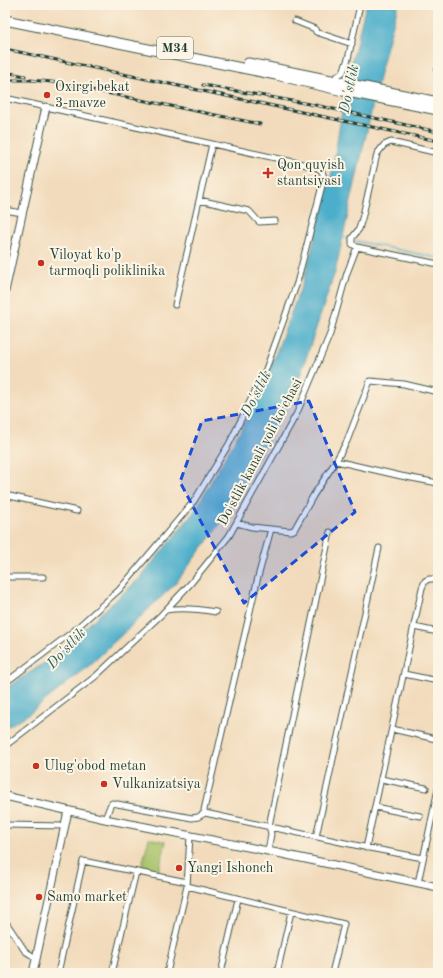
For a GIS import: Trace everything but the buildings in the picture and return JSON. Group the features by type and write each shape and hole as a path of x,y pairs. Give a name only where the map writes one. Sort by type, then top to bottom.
{"highway":[{"name":"M34","path":"5,14 331,80 344,87"},
{"name":"M34","path":"5,20 276,75 344,87"},
{"path":"344,87 383,95 438,110"},
{"path":"383,95 438,102"}],"main road":[{"path":"5,291 46,107"},
{"path":"5,796 105,819 268,851 438,887"},
{"path":"33,973 68,811"}],"street":[{"path":"331,80 343,72 352,44 360,5"},
{"path":"295,21 315,29 316,32 352,44"},
{"path":"5,98 316,167 322,171 324,178 297,283 266,369 229,444 194,501 119,590 71,633 5,683"},
{"path":"438,152 390,142 384,145 377,154 359,229 352,238 352,244 357,247 438,264"},
{"path":"175,304 212,144"},
{"path":"199,200 249,210 259,222 275,221"},
{"path":"5,210 22,213"},
{"name":"Do'stlik kanali yoli ko'chasi","path":"5,746 96,676 165,611 196,577 229,536 297,413 316,371 330,334 347,273 357,247"},
{"path":"237,523 252,527 290,531 294,530 347,441 370,381 404,384 438,392"},
{"path":"336,461 438,483"},
{"path":"5,495 77,511"},
{"path":"205,813 204,810 256,584 271,529"},
{"path":"268,851 271,834 269,826 330,532"},
{"path":"316,837 379,548"},
{"path":"5,577 43,577"},
{"path":"366,848 422,588 425,581 429,579 438,579"},
{"path":"165,611 175,608 202,609 216,612"},
{"path":"414,627 438,632"},
{"path":"404,674 438,681"},
{"path":"392,729 436,739"},
{"path":"381,779 426,788"},
{"path":"418,883 438,789"},
{"path":"105,819 112,803 192,818 198,817 205,813 366,848 423,858"},
{"path":"375,807 420,816"},
{"path":"5,825 65,826"},
{"path":"167,973 187,884 190,836"},
{"path":"58,973 83,861 187,884 238,899 344,924 332,973"},
{"path":"112,973 136,872"},
{"path":"221,973 238,899"},
{"path":"277,973 292,912"},
{"path":"5,921 25,951 36,958"}],"highlighted area":[{"path":"309,401 355,512 244,603 180,482 202,421"}],"green space":[{"path":"149,838 166,842 158,873 141,869"}],"water":[{"name":"Do'stlik","path":"366,5 398,5 380,73 335,272 300,376 271,435 223,520 175,584 90,665 27,715 5,728 5,689 50,659 139,579 194,512 242,428 271,366 304,279 332,172 347,80"}],"waterway":[{"path":"341,237 348,239"},
{"path":"356,241 438,258"}],"railway":[{"path":"5,49 438,141"},
{"path":"5,72 25,76"},
{"path":"5,80 52,82 260,124"},
{"path":"203,85 315,105 438,132"}],"place":[{"name":"Oxirgi bekat 3-mavze","path":"47,95"},
{"name":"Qon quyish stantsiyasi","path":"268,173"},
{"name":"Viloyat ko'p tarmoqli poliklinika","path":"41,263"},
{"name":"Ulug'obod metan","path":"36,766"},
{"name":"Vulkanizatsiya","path":"104,784"},
{"name":"Yangi Ishonch","path":"179,868"},
{"name":"Samo market","path":"39,897"}]}
